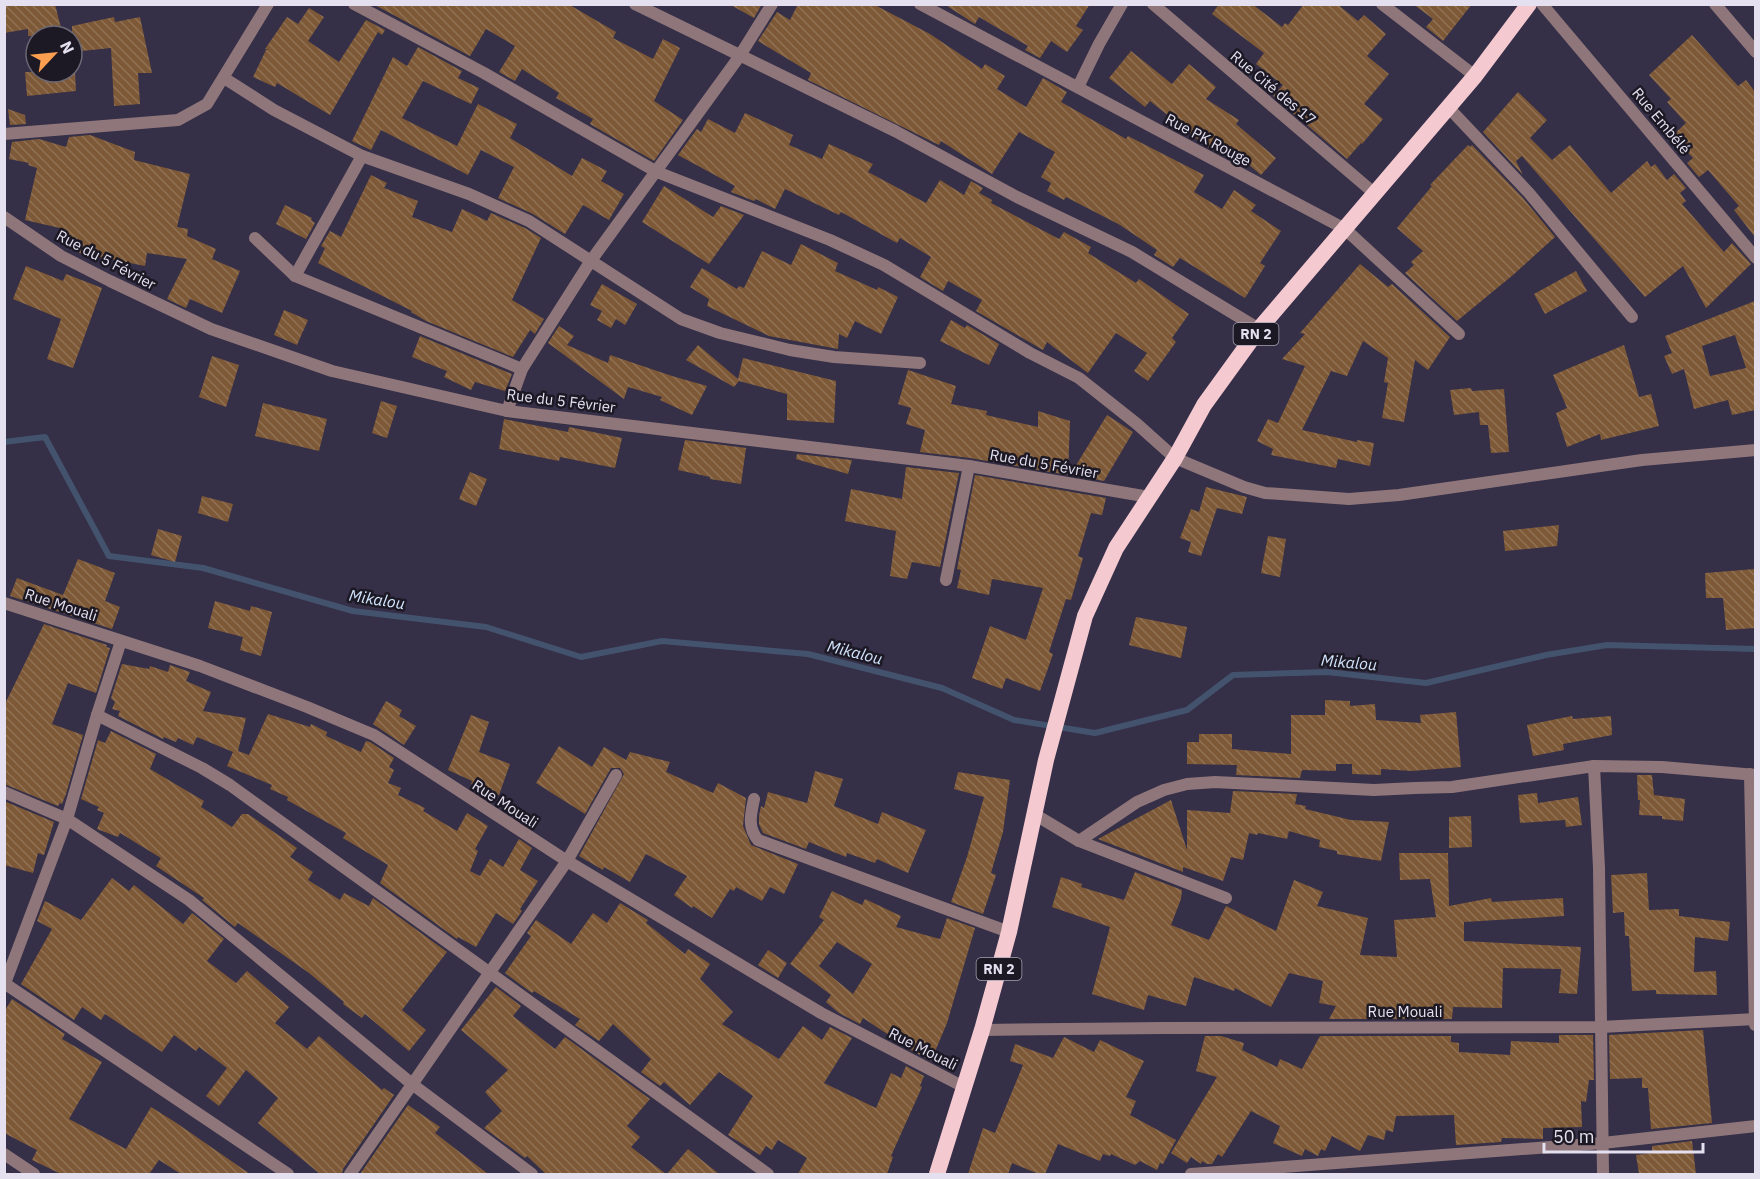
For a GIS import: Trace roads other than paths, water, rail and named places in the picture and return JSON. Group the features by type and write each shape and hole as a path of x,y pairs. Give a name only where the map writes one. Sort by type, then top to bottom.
{"highway":[{"name":"RN 2","path":"937,1174 982,1030 1009,932 1046,760 1085,616 1116,548 1175,458 1204,405 1259,329 1475,76 1529,4"}],"street":[{"path":"4,134 178,120 207,104 268,4"},
{"path":"354,4 484,73 657,172 830,240 884,265 1030,353 1079,378 1137,423 1175,458 1225,481 1265,493 1349,499 1399,495 1642,460 1755,450"},
{"path":"635,4 739,57 895,131 1017,196 1132,252 1259,329"},
{"path":"507,411 522,369 590,262 739,57 772,4"},
{"name":"Rue PK Rouge","path":"920,4 1345,229 1459,334"},
{"path":"1078,87 1122,4"},
{"name":"Rue Cité des 17","path":"1153,4 1374,193"},
{"path":"1382,4 1475,76"},
{"name":"Rue Embélé","path":"1542,4 1755,258"},
{"path":"1715,4 1755,52"},
{"path":"224,78 274,110 362,156 469,194 528,221 681,319 720,333 790,350 834,357 920,363"},
{"path":"1448,107 1529,193 1632,317"},
{"path":"295,276 362,156"},
{"name":"Rue du 5 Février","path":"4,217 61,256 211,329 332,371 507,411 969,466 1149,497"},
{"path":"255,238 295,276 522,369"},
{"path":"946,580 969,466"},
{"name":"Rue Mouali","path":"4,603 200,666 374,735 567,861 821,1013 964,1087"},
{"path":"121,641 96,715 67,819 5,984 288,1174"},
{"path":"96,715 202,768 230,785 768,1174"},
{"path":"1079,841 1137,802 1164,790 1187,784 1215,782 1374,790 1452,787 1594,766 1652,767 1753,774 1755,1026"},
{"path":"1594,766 1599,868 1603,1174"},
{"path":"350,1174 567,861 616,775"},
{"path":"4,792 67,819 189,900 412,1084 532,1174"},
{"path":"754,799 750,821 751,832 758,840 1009,932"},
{"path":"1034,814 1079,841 1227,898"},
{"name":"Rue Mouali","path":"982,1030 1601,1027 1755,1019"},
{"path":"1191,1174 1603,1143 1755,1126"},
{"path":"4,1154 34,1174"}],"waterway":[{"name":"Mikalou","path":"4,442 45,437 109,556 203,568 353,611 486,627 581,657 662,641 808,654 942,688 1014,720 1095,733 1187,710 1233,675 1327,672 1426,683 1546,655 1607,645 1756,649"}]}
